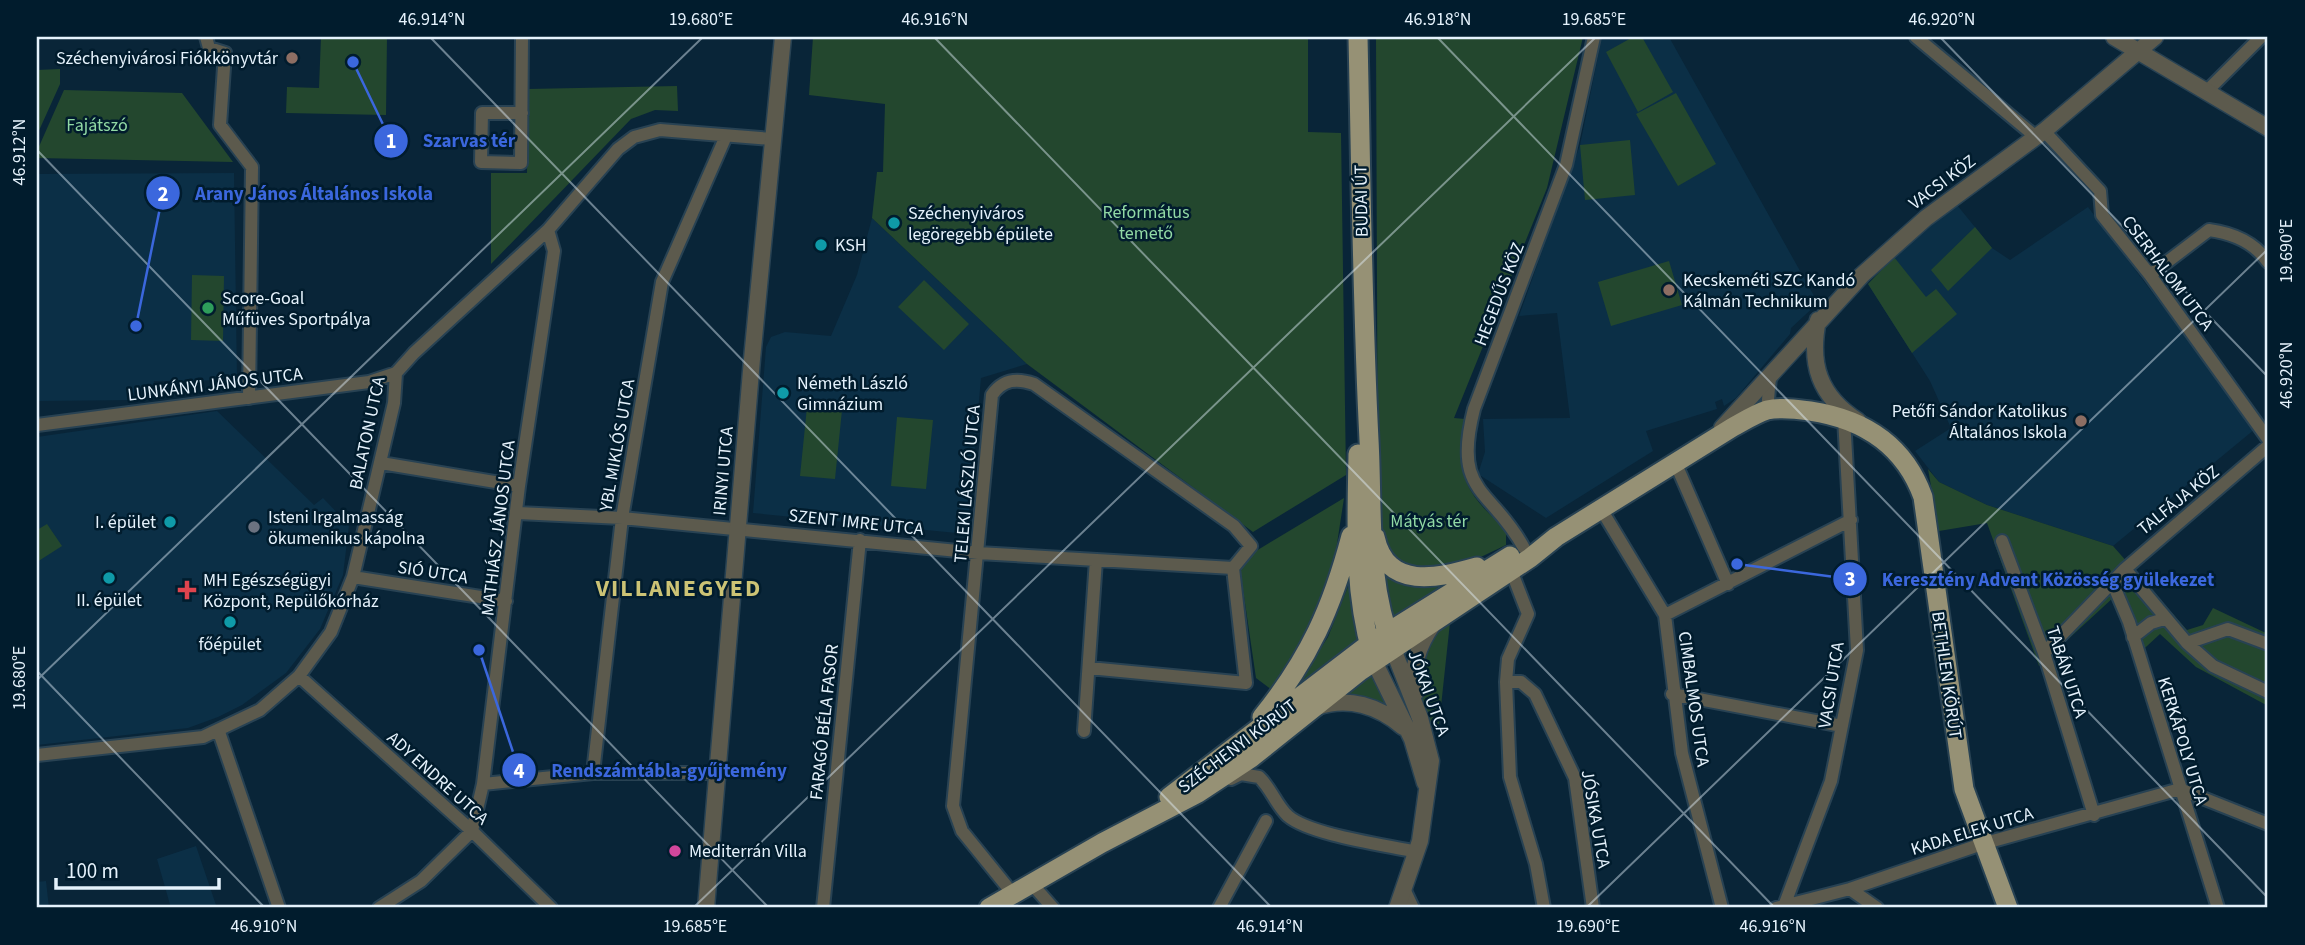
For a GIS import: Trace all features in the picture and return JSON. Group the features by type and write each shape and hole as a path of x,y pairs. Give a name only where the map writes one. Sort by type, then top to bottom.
{"main road":[{"name":"BUDAI ÚT","path":"1358,37 1364,522"},
{"name":"BETHLEN KÖRÚT","path":"1390,641 1508,564 1675,462 1767,411 1803,410 1844,418 1871,430 1892,445 1906,462 1923,497 1964,789 1982,844 2008,908"},
{"path":"1364,522 1390,565 1408,575 1439,578 1508,564"},
{"path":"1364,522 1373,577 1390,641 1372,653 1360,600 1364,522"},
{"path":"1244,740 1298,670 1324,622 1364,522"},
{"name":"BETHLEN KÖRÚT","path":"1390,641 1448,610 1508,564 1524,548 1556,537"},
{"name":"SZÉCHENYI KÖRÚT","path":"989,908 1102,843 1198,793 1251,758 1308,712 1372,653"},
{"name":"SZÉCHENYI KÖRÚT","path":"1102,843 1160,804 1244,740 1372,653"}],"street":[{"path":"206,37 209,48 225,53 220,125 252,167 248,398"},
{"path":"522,37 522,113 521,163 481,162 482,113 522,113"},
{"name":"IRINYI UTCA","path":"706,908 783,37"},
{"name":"HEGEDŰS KÖZ","path":"1524,548 1513,527 1477,489 1469,466 1467,440 1474,410 1566,164 1594,37"},
{"name":"CSERHALOM UTCA","path":"1916,37 2040,134 2100,191 2102,215 2150,275 2268,439"},
{"path":"2114,37 2268,128"},
{"name":"VACSI KÖZ","path":"1705,444 1770,377 1818,319 1926,218 2040,134 2155,37"},
{"path":"2206,92 2261,37"},
{"name":"BALATON UTCA","path":"37,755 131,747 203,737 219,732 260,710 299,676 331,632 354,577 381,463 396,373 414,353 548,230 618,149 634,137 660,130 772,139"},
{"name":"YBL MIKLÓS UTCA","path":"593,773 622,518 662,282 726,136"},
{"name":"MATHIÁSZ JÁNOS UTCA","path":"472,831 483,784 518,513 519,486 554,251 548,230"},
{"path":"2150,275 2208,230 2230,233 2249,244 2268,262"},
{"path":"1818,319 1812,347 1818,377 1839,406 1871,430"},
{"name":"LUNKÁNYI JÁNOS UTCA","path":"37,425 369,382 396,373"},
{"path":"1767,411 1770,377"},
{"name":"TELEKI LÁSZLÓ UTCA","path":"1013,894 962,831 953,806 992,395 1006,382 1020,379 1034,384 1234,526 1251,546 1233,568"},
{"name":"VACSI UTCA","path":"1780,907 1831,781 1857,650 1844,418"},
{"name":"TALFÁJA KÖZ","path":"2044,653 2125,569 2268,446"},
{"path":"1675,462 1728,584"},
{"path":"381,463 519,486"},
{"name":"CIMBALMOS UTCA","path":"1601,509 1665,615 1672,694 1696,812 1722,908"},
{"name":"SZENT IMRE UTCA","path":"518,513 738,528 978,553 1233,568"},
{"path":"1665,615 1851,520"},
{"name":"FARAGÓ BÉLA FASOR","path":"823,908 860,540"},
{"name":"TABÁN UTCA","path":"2002,541 2044,653 2094,815"},
{"path":"1084,731 1096,560"},
{"path":"1508,564 1528,614 1510,649 1506,682 1510,777 1536,864 1544,908"},
{"path":"1089,668 1246,683 1233,568"},
{"path":"2125,569 2164,619 2213,666 2268,692"},
{"name":"SIÓ UTCA","path":"354,577 506,601"},
{"name":"KERKÁPOLY UTCA","path":"2113,584 2133,638 2218,908"},
{"path":"1420,718 1413,677 1418,652 1434,624 1448,610"},
{"path":"2133,638 2142,628 2164,619"},
{"path":"2187,643 2217,630 2228,629 2268,644"},
{"name":"JÓKAI UTCA","path":"1390,641 1420,718 1431,755 1417,852 1397,908"},
{"name":"JÓKAI UTCA","path":"1372,653 1408,731 1427,792"},
{"name":"ADY ENDRE UTCA","path":"299,676 472,831 551,908"},
{"name":"JÓSIKA UTCA","path":"1506,682 1521,682 1535,694 1575,778 1593,908"},
{"path":"1672,694 1842,726"},
{"path":"1308,712 1328,704 1361,704 1382,712 1408,731"},
{"path":"219,732 279,908"},
{"path":"483,784 593,773 717,773"},
{"path":"1198,793 1241,775 1251,774 1266,784 1288,816 1319,829 1417,852"},
{"path":"2180,789 2268,824"},
{"name":"KADA ELEK UTCA","path":"1780,907 1850,889 1982,844 2180,789"},
{"path":"1219,908 1266,821"},
{"path":"386,906 421,881 472,831"},
{"path":"1031,883 1053,908"},
{"path":"1850,889 1877,908"},
{"path":"1405,891 1413,908"},
{"path":"1833,894 1835,908"}],"shaded area":[{"name":"Kecskeméti SZC Kandó Kálmán Technikum","path":"1602,37 1669,37 1818,303 1791,328 1790,334 1736,398 1724,406 1722,399 1715,402 1717,409 1646,431 1653,451 1546,518 1478,474 1485,452 1483,419 1570,418 1557,313 1519,316 1580,145"},
{"path":"234,173 237,380 154,381 153,391 134,391 133,400 37,401 37,174"},
{"path":"1957,205 1992,248 2010,260 2088,207 2255,429 2113,546 1987,505 1939,482 1915,451 1951,428 1930,381 1868,284 1911,242"},
{"path":"872,218 1027,364 981,378 967,534 753,513 766,347 771,337 785,332 831,336 857,275"},
{"name":"MH Egészségügyi Központ, Repülőkórház","path":"217,411 314,505 323,498 349,525 343,575 320,629 286,673 242,705 218,717 188,728 37,745 37,437"},
{"path":"196,846 217,908 171,908 157,859"},
{"path":"46,881 49,908 37,908 37,882"}],"green space":[{"path":"321,37 387,37 386,115 286,113 287,87 319,88"},
{"name":"Református temető","path":"813,37 1308,37 1308,132 1341,133 1346,475 1253,532 1027,364 872,218 877,172 883,172 885,104 809,95"},
{"path":"1376,37 1583,37 1547,188 1454,418 1465,419 1461,454 1466,481 1481,505 1506,529 1506,545 1467,563 1439,570 1425,571 1398,562 1389,552 1378,530"},
{"path":"1633,37 1642,37 1673,92 1638,112 1606,52"},
{"path":"60,69 60,84 37,135 37,70"},
{"path":"677,86 678,111 655,110 631,119 491,264 491,173 527,173 528,89"},
{"name":"Fajátszó","path":"64,90 182,93 233,162 37,158 37,151"},
{"path":"1676,93 1716,164 1678,186 1636,114"},
{"path":"1630,140 1635,195 1585,200 1580,145"},
{"path":"1975,227 1992,248 1948,291 1931,270"},
{"path":"1894,257 1926,297 1936,289 1957,314 1912,353 1868,284"},
{"path":"1669,261 1682,305 1611,326 1598,282"},
{"name":"Score-Goal Műfüves Sportpálya","path":"192,275 224,276 223,341 191,340"},
{"path":"924,280 969,324 944,350 898,307"},
{"path":"807,407 842,410 835,479 800,476"},
{"path":"897,417 933,420 926,489 891,486"},
{"path":"1928,469 1939,482 1987,505 2113,546 2187,630 2203,625 2213,608 2268,634 2268,706 2196,667 2160,634 2134,658 2114,597 2039,666 1987,523 1939,531"},
{"name":"Mátyás tér","path":"1344,498 1333,570 1311,630 1272,690 1256,678 1240,569 1256,551"},
{"path":"47,524 62,546 37,562 37,530"},
{"path":"1380,559 1436,583 1438,588 1390,621"},
{"path":"1351,579 1363,643 1288,700 1328,637"},
{"path":"1451,613 1439,725 1430,727 1421,693 1421,666 1431,641"},
{"path":"1374,672 1392,708 1368,698 1343,696"}],"place":[{"name":"Széchenyivárosi Fiókkönyvtár","path":"292,58"},
{"name":"Szarvas tér","path":"353,62"},
{"name":"Széchenyiváros legöregebb épülete","path":"894,223"},
{"name":"KSH","path":"821,245"},
{"name":"Kecskeméti SZC Kandó Kálmán Technikum","path":"1669,290"},
{"name":"Score-Goal Műfüves Sportpálya","path":"208,308"},
{"name":"Arany János Általános Iskola","path":"136,326"},
{"name":"Németh László Gimnázium","path":"783,393"},
{"name":"Petőfi Sándor Katolikus Általános Iskola","path":"2081,421"},
{"name":"I. épület","path":"170,522"},
{"name":"Isteni Irgalmasság ökumenikus kápolna","path":"254,527"},
{"name":"Keresztény Advent Közösség gyülekezet","path":"1737,564"},
{"name":"II. épület","path":"109,578"},
{"name":"MH Egészségügyi Központ, Repülőkórház","path":"187,590"},
{"name":"főépület","path":"230,622"},
{"name":"Rendszámtábla-gyűjtemény","path":"479,650"},
{"name":"Mediterrán Villa","path":"675,851"}],"district":[{"name":"VILLANEGYED","path":"679,588"}]}
